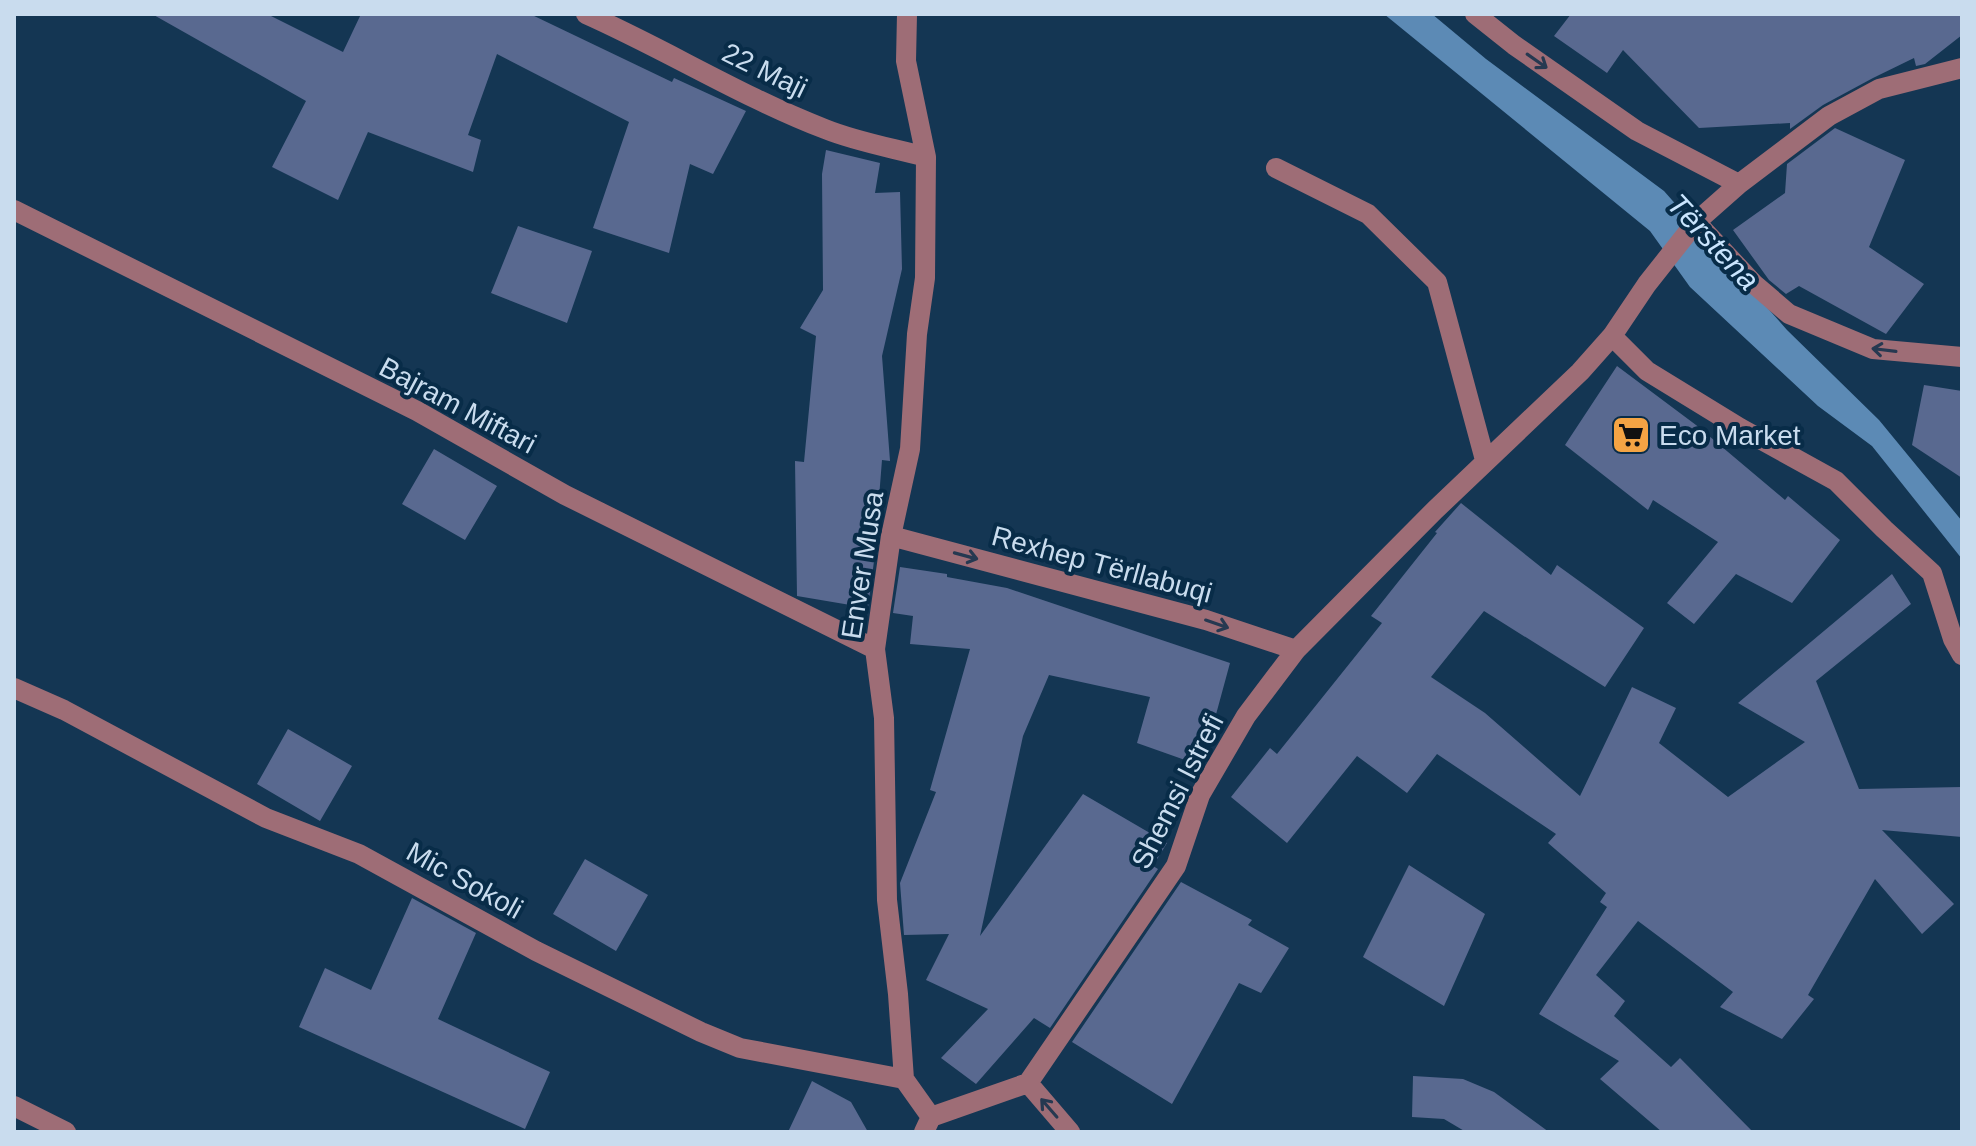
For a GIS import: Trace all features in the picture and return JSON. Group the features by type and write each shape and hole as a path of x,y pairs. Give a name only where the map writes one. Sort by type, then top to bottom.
{"street":[{"name":"22 Maji","path":"586,14 826,130 926,157"},
{"name":"Enver Musa","path":"904,1079 887,900 884,718 875,649 891,536 910,449 917,334 925,278 926,157 906,61 907,14"},
{"path":"1475,14 1637,131 1739,184"},
{"name":"Shemsi Istrefi","path":"1028,1083 1176,866 1200,795 1246,716 1296,650 1485,460 1580,372 1612,336 1647,284 1696,222 1739,184 1829,116 1879,89 1962,68"},
{"path":"1276,168 1368,214 1437,282 1485,460"},
{"name":"Bajram Miftari","path":"14,210 417,411 565,495 875,649"},
{"path":"1696,222 1754,284 1789,314 1873,349 1962,357"},
{"path":"1612,336 1647,371 1740,428 1836,481 1932,573 1953,639 1962,655"},
{"name":"Rexhep Tërllabuqi","path":"891,536 1206,620 1296,650"},
{"name":"Mic Sokoli","path":"14,688 64,710 266,818 359,854 536,951 701,1032 740,1048 904,1079"},
{"path":"904,1079 928,1125 1028,1083 1070,1132"},
{"path":"14,1106 66,1132"}],"water":[{"path":"1384,14 1432,14 1486,59 1664,191 1787,330 1879,420 1962,521 1962,559 1872,446 1818,406 1690,287 1650,231"}],"building":[{"path":"152,14 267,14 343,52 361,14 530,14 672,82 674,78 746,111 713,174 690,164 669,253 593,228 629,122 497,54 468,135 481,140 473,172 368,132 338,200 272,167 306,101"},
{"path":"1571,14 1962,14 1962,35 1925,64 1916,66 1914,58 1823,105 1790,129 1790,123 1699,128 1623,50 1607,73 1554,36"},
{"path":"1835,128 1905,160 1869,247 1924,284 1886,334 1799,286 1786,294 1769,280 1733,230 1785,193 1787,164"},
{"path":"826,150 880,163 875,193 900,192 902,269 882,356 890,461 882,460 868,608 797,596 795,461 804,462 816,336 800,328 823,290 822,174"},
{"path":"518,226 592,251 567,323 491,293"},
{"path":"1617,366 1696,425 1785,500 1788,496 1840,540 1792,603 1736,574 1694,624 1667,603 1718,542 1653,500 1648,510 1565,445"},
{"path":"1924,385 1962,391 1962,478 1912,445"},
{"path":"434,449 497,486 465,540 402,504"},
{"path":"1461,503 1551,575 1557,565 1644,628 1605,687 1484,611 1431,677 1485,713 1580,796 1632,687 1676,708 1659,743 1728,797 1805,742 1738,703 1892,574 1911,604 1816,681 1859,789 1962,787 1962,837 1882,830 1954,904 1922,934 1875,879 1808,995 1814,999 1782,1039 1720,1007 1733,992 1638,921 1596,975 1625,1001 1614,1016 1671,1067 1680,1058 1753,1132 1662,1132 1600,1079 1619,1061 1539,1014 1607,907 1600,902 1606,893 1548,843 1556,834 1437,754 1407,793 1357,756 1287,843 1231,797 1270,748 1277,754 1382,623 1371,616"},
{"path":"900,567 1007,588 1230,663 1202,766 1137,743 1150,697 1049,675 1023,736 980,936 1083,794 1167,843 1153,866 1158,869 1050,1028 1034,1018 976,1084 941,1058 988,1009 926,980 949,934 904,935 900,883 936,792 930,790 970,649 910,644 913,616 893,613"},
{"path":"288,729 352,766 320,821 257,784"},
{"path":"585,859 648,895 616,951 553,914"},
{"path":"1409,865 1485,914 1444,1006 1363,957"},
{"path":"1181,882 1252,920 1248,925 1289,948 1261,993 1239,983 1172,1104 1072,1042"},
{"path":"412,898 476,933 438,1019 550,1072 525,1129 299,1027 325,968 371,990"},
{"path":"1413,1076 1463,1079 1494,1092 1549,1132 1466,1132 1444,1119 1412,1117"},
{"path":"812,1081 851,1102 868,1132 788,1132"}],"place":[{"name":"Eco Market","path":"1631,435"}],"water label":[{"name":"Tërstena","path":"1713,242"}]}
